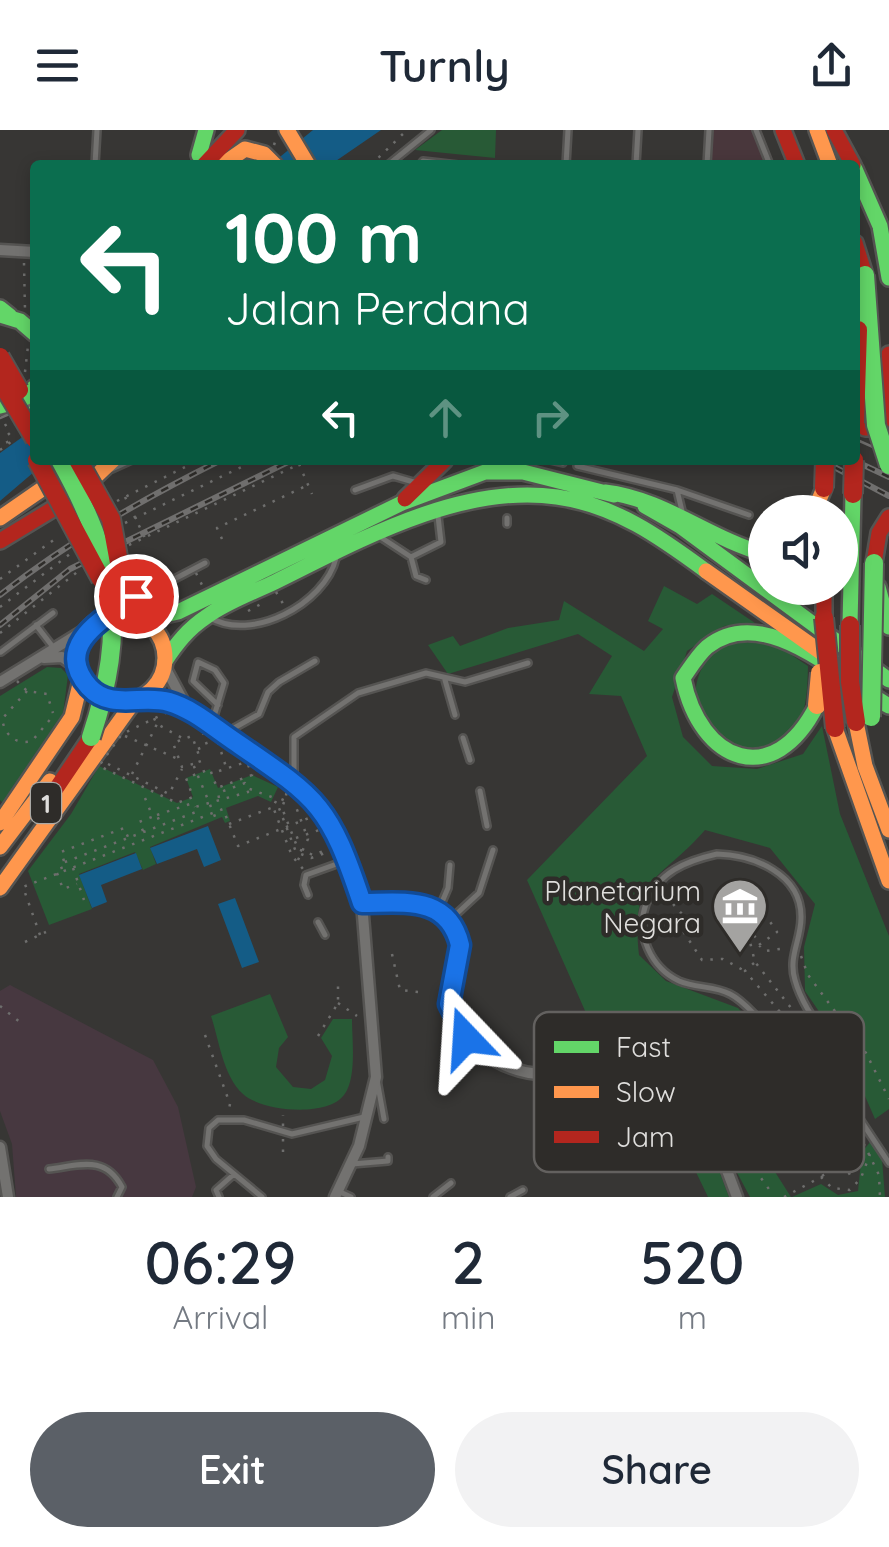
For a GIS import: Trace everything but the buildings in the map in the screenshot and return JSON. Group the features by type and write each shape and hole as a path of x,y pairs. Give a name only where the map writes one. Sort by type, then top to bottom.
{"main road":[{"path":"198,160 206,130"},
{"path":"200,160 222,130"},
{"path":"200,160 237,130"},
{"path":"782,130 795,160"},
{"path":"816,130 828,160"},
{"path":"834,130 850,160"},
{"path":"287,132 305,160"},
{"path":"227,160 238,150 270,159"},
{"path":"860,181 880,226 889,278"},
{"path":"860,276 873,312 878,445 889,465"},
{"path":"860,425 878,428 887,419 889,354"},
{"path":"0,357 30,408"},
{"path":"0,380 12,423 30,449"},
{"path":"12,423 16,402 29,382"},
{"path":"860,405 887,419"},
{"path":"860,425 889,438"},
{"path":"40,465 105,589 127,614 143,620 159,634 165,664"},
{"name":"1","path":"0,868 86,735 107,694 116,648 105,589 84,522 51,465"},
{"name":"1","path":"0,847 86,735 103,659 103,542 63,465"},
{"path":"0,823 72,718 81,673 78,652 105,589 118,540 80,465"},
{"path":"96,476 108,465"},
{"path":"402,502 440,465"},
{"path":"508,465 636,502 680,526 889,680"},
{"path":"824,465 824,495"},
{"path":"854,465 850,682 864,719"},
{"path":"143,620 178,612 402,502 468,476 519,468"},
{"path":"0,518 45,487"},
{"path":"821,495 824,488"},
{"path":"605,492 633,493 748,549"},
{"path":"0,888 135,700 152,690 180,638 208,616 378,537 437,514 519,494 577,499 672,544 719,582 889,702"},
{"path":"0,541 56,507"},
{"path":"889,517 879,533 874,563 864,719 866,766 889,830"},
{"path":"874,563 889,627"},
{"path":"824,605 824,618 817,705 810,724 782,754 758,758 730,755 708,742 692,722 684,701 683,678 709,642 729,632 751,632 795,646 889,702"},
{"path":"824,618 835,728 850,780 889,881"},
{"path":"81,673 104,698 135,700"}],"street":[{"path":"0,250 30,251"},
{"path":"0,682 88,628"},
{"path":"34,661 58,656 81,673"},
{"path":"165,664 188,716"},
{"path":"135,700 161,700 251,758 294,780 329,818 348,860 362,903 376,1078 369,1116 352,1164 336,1194"},
{"path":"362,903 420,903 438,910 449,920 461,952 449,1004 466,1038 527,1076 534,1075"},
{"path":"0,1147 8,1197"},
{"path":"727,1172 736,1197"}],"lane":[{"path":"95,160 97,130"},
{"path":"394,160 431,130"},
{"path":"566,160 568,130"},
{"path":"636,160 638,130"},
{"path":"707,160 709,130"},
{"path":"756,130 768,160"},
{"path":"96,476 121,465"},
{"path":"577,466 677,490 748,515"},
{"path":"355,490 393,476 418,483"},
{"path":"677,490 683,515"},
{"path":"411,557 441,542 437,514"},
{"path":"378,537 411,557 416,576 426,580"},
{"path":"208,616 236,628 266,621 311,598 330,580 337,555"},
{"path":"105,589 136,596 205,563"},
{"path":"105,589 130,574 136,596"},
{"path":"1,652 52,613"},
{"path":"36,626 55,650"},
{"path":"220,738 258,714 268,692 279,682 314,661"},
{"path":"205,728 218,705 224,683 198,662 193,681 218,705"},
{"path":"294,780 294,737 358,693 426,673 465,682 528,663"},
{"path":"445,680 456,715"},
{"path":"463,738 470,760"},
{"path":"480,791 486,826"},
{"path":"449,920 479,893 493,850"},
{"path":"752,1012 728,993 676,980 649,952 644,937 644,907 662,877 680,865 717,854 739,855 761,861 796,894 802,913 794,949 794,978 810,1012"},
{"path":"308,895 306,875 348,860"},
{"path":"438,910 448,888 450,865"},
{"path":"318,922 325,935"},
{"path":"376,1078 384,1119"},
{"path":"262,1197 216,1159 206,1136 218,1120 228,1118 292,1134 369,1116"},
{"path":"864,1126 889,1163"},
{"path":"352,1164 388,1161 388,1156"},
{"path":"49,1169 96,1162 113,1170 122,1187 117,1197"},
{"path":"219,1197 216,1190 234,1175"},
{"path":"433,1197 451,1183"},
{"path":"510,1197 524,1190"},
{"path":"336,1194 352,1197"}],"path":[{"path":"376,160 407,130"},
{"path":"30,251 20,322 30,355"},
{"path":"8,444 4,437 10,433 12,423"},
{"path":"0,450 8,444 12,423"},
{"path":"122,548 297,465"},
{"path":"299,465 312,494"},
{"path":"222,540 216,528 308,485"},
{"path":"125,497 144,538"},
{"path":"196,573 202,586"},
{"path":"0,633 105,589"},
{"path":"276,591 284,605"},
{"path":"248,611 261,604"},
{"path":"24,674 16,680 27,691 47,694 58,727"},
{"path":"27,691 2,719 10,736 32,741 53,716"},
{"path":"172,710 188,716 251,758 252,775 218,788 210,769 186,778 194,797 177,803 99,766 122,734 172,710"},
{"path":"153,716 157,724 182,737"},
{"path":"182,737 188,716"},
{"path":"132,776 157,724"},
{"path":"205,728 207,745"},
{"path":"122,734 179,759"},
{"path":"103,761 169,794 182,768 201,761 192,736 174,743 182,768"},
{"path":"197,750 220,738"},
{"path":"220,738 227,769"},
{"path":"219,772 251,758"},
{"path":"194,764 216,820"},
{"path":"245,783 248,792 221,802 220,798 218,793 245,783"},
{"path":"247,788 296,807 306,834 298,860"},
{"path":"229,824 273,808 285,794 303,794"},
{"path":"296,807 303,794"},
{"path":"290,841 311,858 337,849 327,827 303,794"},
{"path":"145,798 161,825"},
{"path":"195,807 220,798"},
{"path":"281,801 285,828"},
{"path":"64,862 196,812 193,802 139,822 143,832"},
{"path":"273,808 306,875"},
{"path":"40,935 22,887 223,809 238,846 318,814"},
{"path":"280,845 327,827"},
{"path":"63,870 61,852 124,828 129,838"},
{"path":"136,834 139,841"},
{"path":"98,838 100,856"},
{"path":"88,842 91,852"},
{"path":"302,852 322,852"},
{"path":"72,867 84,900"},
{"path":"57,873 63,889 79,884"},
{"path":"672,904 702,960 723,959 744,971 780,1012"},
{"path":"759,945 776,932 762,910 748,918 754,940 759,945 765,951 783,951"},
{"path":"24,942 46,932"},
{"path":"754,940 750,942 756,962 794,1012"},
{"path":"799,951 808,975 836,1012"},
{"path":"392,954 400,990 418,992"},
{"path":"744,971 756,962"},
{"path":"318,1036 338,1003 338,981"},
{"path":"338,1003 357,1016"},
{"path":"0,1006 21,1023"},
{"path":"205,1035 230,1104 228,1118"},
{"path":"864,1050 889,1099"},
{"path":"864,1144 879,1196"},
{"path":"821,1177 832,1188 850,1190 862,1178 870,1154"},
{"path":"757,1172 771,1192"},
{"path":"784,1197 830,1172"},
{"path":"803,1188 809,1197"}],"shaded area":[{"path":"707,130 761,130 773,160 705,160"},
{"path":"10,985 153,1060 178,1107 196,1187 192,1197 16,1197 12,1144 0,1111 0,991"}],"green space":[{"path":"442,130 496,130 495,158 415,150"},
{"path":"664,586 697,604 712,594 755,623 724,626 687,651 672,697 683,737 712,766 757,769 803,754 822,726 840,814 889,936 889,1109 875,1119 864,1094 864,1012 819,1012 805,991 804,947 815,904 770,848 705,830 652,882 639,909 639,955 666,981 742,1012 586,1012 527,880 647,756 621,696 589,694 612,656 578,634 448,674 428,645 453,636 460,646 508,628 559,620 564,601 644,651 663,629 648,621"},
{"path":"732,636 769,640 808,666 805,702 796,726 777,742 742,753 698,722 696,708 697,684 705,663"},
{"path":"47,667 61,668 68,675 63,714 4,804 0,800 0,696"},
{"path":"99,766 177,803 193,797 186,778 210,769 218,788 252,775 278,787 271,802 258,796 226,808 230,821 225,823 222,817 150,847 156,864 143,870 135,852 79,874 92,909 49,925 28,871 71,814"},
{"path":"270,994 288,1037 279,1048 276,1067 293,1087 311,1089 325,1080 332,1056 321,1038 333,1019 352,1019 351,1079 336,1102 309,1109 264,1105 243,1094 231,1078 211,1016"},
{"path":"871,1141 882,1159 885,1197 792,1197 821,1184 838,1195 858,1191 860,1172 864,1172 864,1150"},
{"path":"696,1172 720,1172 729,1197 708,1197"},
{"path":"737,1172 775,1172 791,1197 750,1197"}],"water":[{"path":"313,130 381,130 337,160 276,160"},
{"path":"30,432 30,465 42,465 0,501 0,453"},
{"path":"208,826 221,860 204,867 197,849 157,864 150,848"},
{"path":"136,853 142,869 101,885 107,902 92,908 79,875"},
{"path":"235,898 259,962 242,968 218,904"}],"tram line":[{"path":"0,418 30,405"},
{"path":"860,441 889,454"}],"railway":[{"path":"860,463 889,477"},
{"path":"0,595 107,522 211,465"},
{"path":"0,625 70,569 282,465"},
{"path":"830,465 889,496"}],"traffic: fast":[{"path":"199,155 206,130"},
{"path":"860,180 880,226 889,278"},
{"path":"865,275 876,425 889,465"},
{"path":"0,308 10,316"},
{"path":"0,315 20,321 30,330"},
{"path":"0,406 16,402 30,391"},
{"path":"63,465 94,530 110,595 110,661 91,737"},
{"path":"143,620 178,612 402,503 485,472 523,472 614,495"},
{"path":"605,492 647,502 748,548"},
{"path":"850,625 853,494"},
{"path":"165,661 194,626 231,602 375,533 447,507 484,499 557,497 598,507 654,535 706,571"},
{"path":"645,506 680,526 889,680"},
{"path":"871,717 874,563"},
{"path":"878,587 889,627"},
{"path":"817,705 800,732 780,749 760,757 740,756 722,747 705,730 692,707 683,678 707,647 729,635 753,633 801,649 889,706"}],"traffic: slow":[{"path":"287,130 305,160"},
{"path":"817,130 828,160"},
{"path":"229,160 245,149 264,154 270,160"},
{"path":"95,477 108,465"},
{"path":"0,518 45,487"},
{"path":"821,495 824,488"},
{"path":"706,571 832,660"},
{"path":"121,614 138,617 152,627 162,641 165,658 162,675 152,689 138,699 121,702 104,699 90,689 80,675 77,658 80,641 90,627 104,617 121,614"},
{"path":"817,705 820,673"},
{"path":"0,823 72,717 82,676"},
{"path":"0,888 135,700"},
{"path":"856,722 865,766 889,830"},
{"path":"835,728 889,881"},
{"path":"0,847 50,781"}],"traffic: jam":[{"path":"209,160 237,130"},
{"path":"783,130 795,160"},
{"path":"834,130 850,160"},
{"path":"860,259 865,275"},
{"path":"865,428 878,428 885,418 889,354"},
{"path":"0,357 19,390"},
{"path":"0,380 30,431"},
{"path":"40,465 101,579"},
{"path":"81,465 111,519 120,568"},
{"path":"405,499 440,465"},
{"path":"824,488 825,465"},
{"path":"853,494 854,465"},
{"path":"0,541 56,507"},
{"path":"874,563 879,533 889,517"},
{"path":"824,605 824,618"},
{"path":"824,618 835,728"},
{"path":"850,625 850,682 856,722"},
{"path":"47,802 91,737"}],"place":[{"name":"Planetarium Negara","path":"740,955"}],"route":[{"path":"136,596 95,622 83,635 78,660 86,684 112,701 161,700 188,709 294,780 329,818 362,903 420,903 442,913 454,928 460,945 449,1004 454,1023 466,1038"}]}
